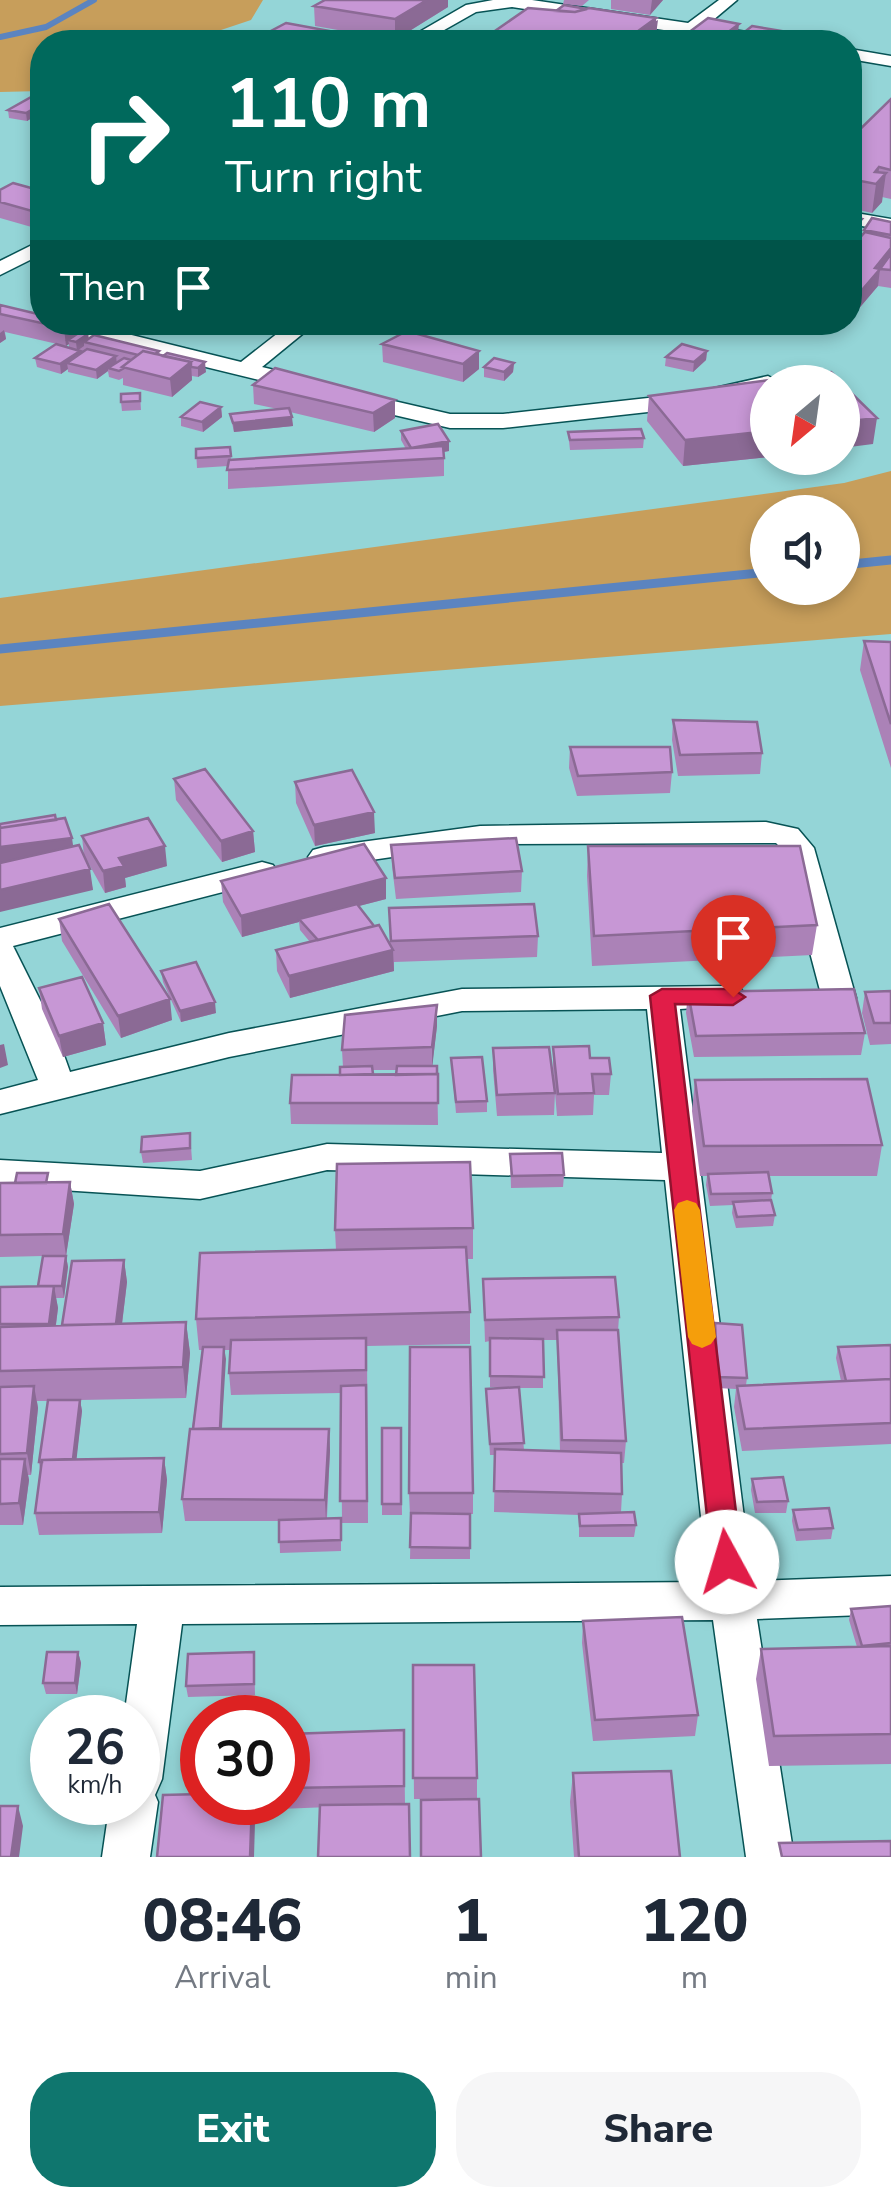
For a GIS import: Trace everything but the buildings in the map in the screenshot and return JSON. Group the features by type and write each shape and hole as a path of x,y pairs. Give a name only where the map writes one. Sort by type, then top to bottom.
{"street":[{"path":"690,30 729,0"},
{"path":"433,30 472,8 512,2 705,30"},
{"path":"862,56 891,61"},
{"path":"862,220 891,226"},
{"path":"0,270 30,253"},
{"path":"104,335 247,368 384,407 450,420 503,421 663,404 750,387"},
{"path":"247,368 289,335"},
{"path":"0,939 314,859 461,837 766,831 787,836 798,848 839,998"},
{"path":"0,951 38,1030 57,1085"},
{"path":"662,996 732,1601 770,1857"},
{"path":"0,1102 229,1045 462,1000 760,997"},
{"path":"800,998 874,998"},
{"path":"0,1174 200,1185 327,1158 682,1166"},
{"path":"0,1606 732,1601 891,1595"},
{"path":"150,1695 163,1602"},
{"path":"126,1857 131,1825"}],"shaded area":[{"path":"0,0 263,0 251,20 221,30 30,30 30,91 0,92"},
{"path":"891,471 891,634 0,706 0,598 750,496 750,605 860,605 860,495 756,495 844,483"}],"waterway":[{"path":"32,30 46,27 94,0"},
{"path":"0,37 30,30"},
{"path":"860,563 891,560"},
{"path":"0,649 750,574"}],"slow traffic":[{"path":"687,1210 702,1337"}],"route":[{"path":"727,1562 662,996 733,997"}]}
